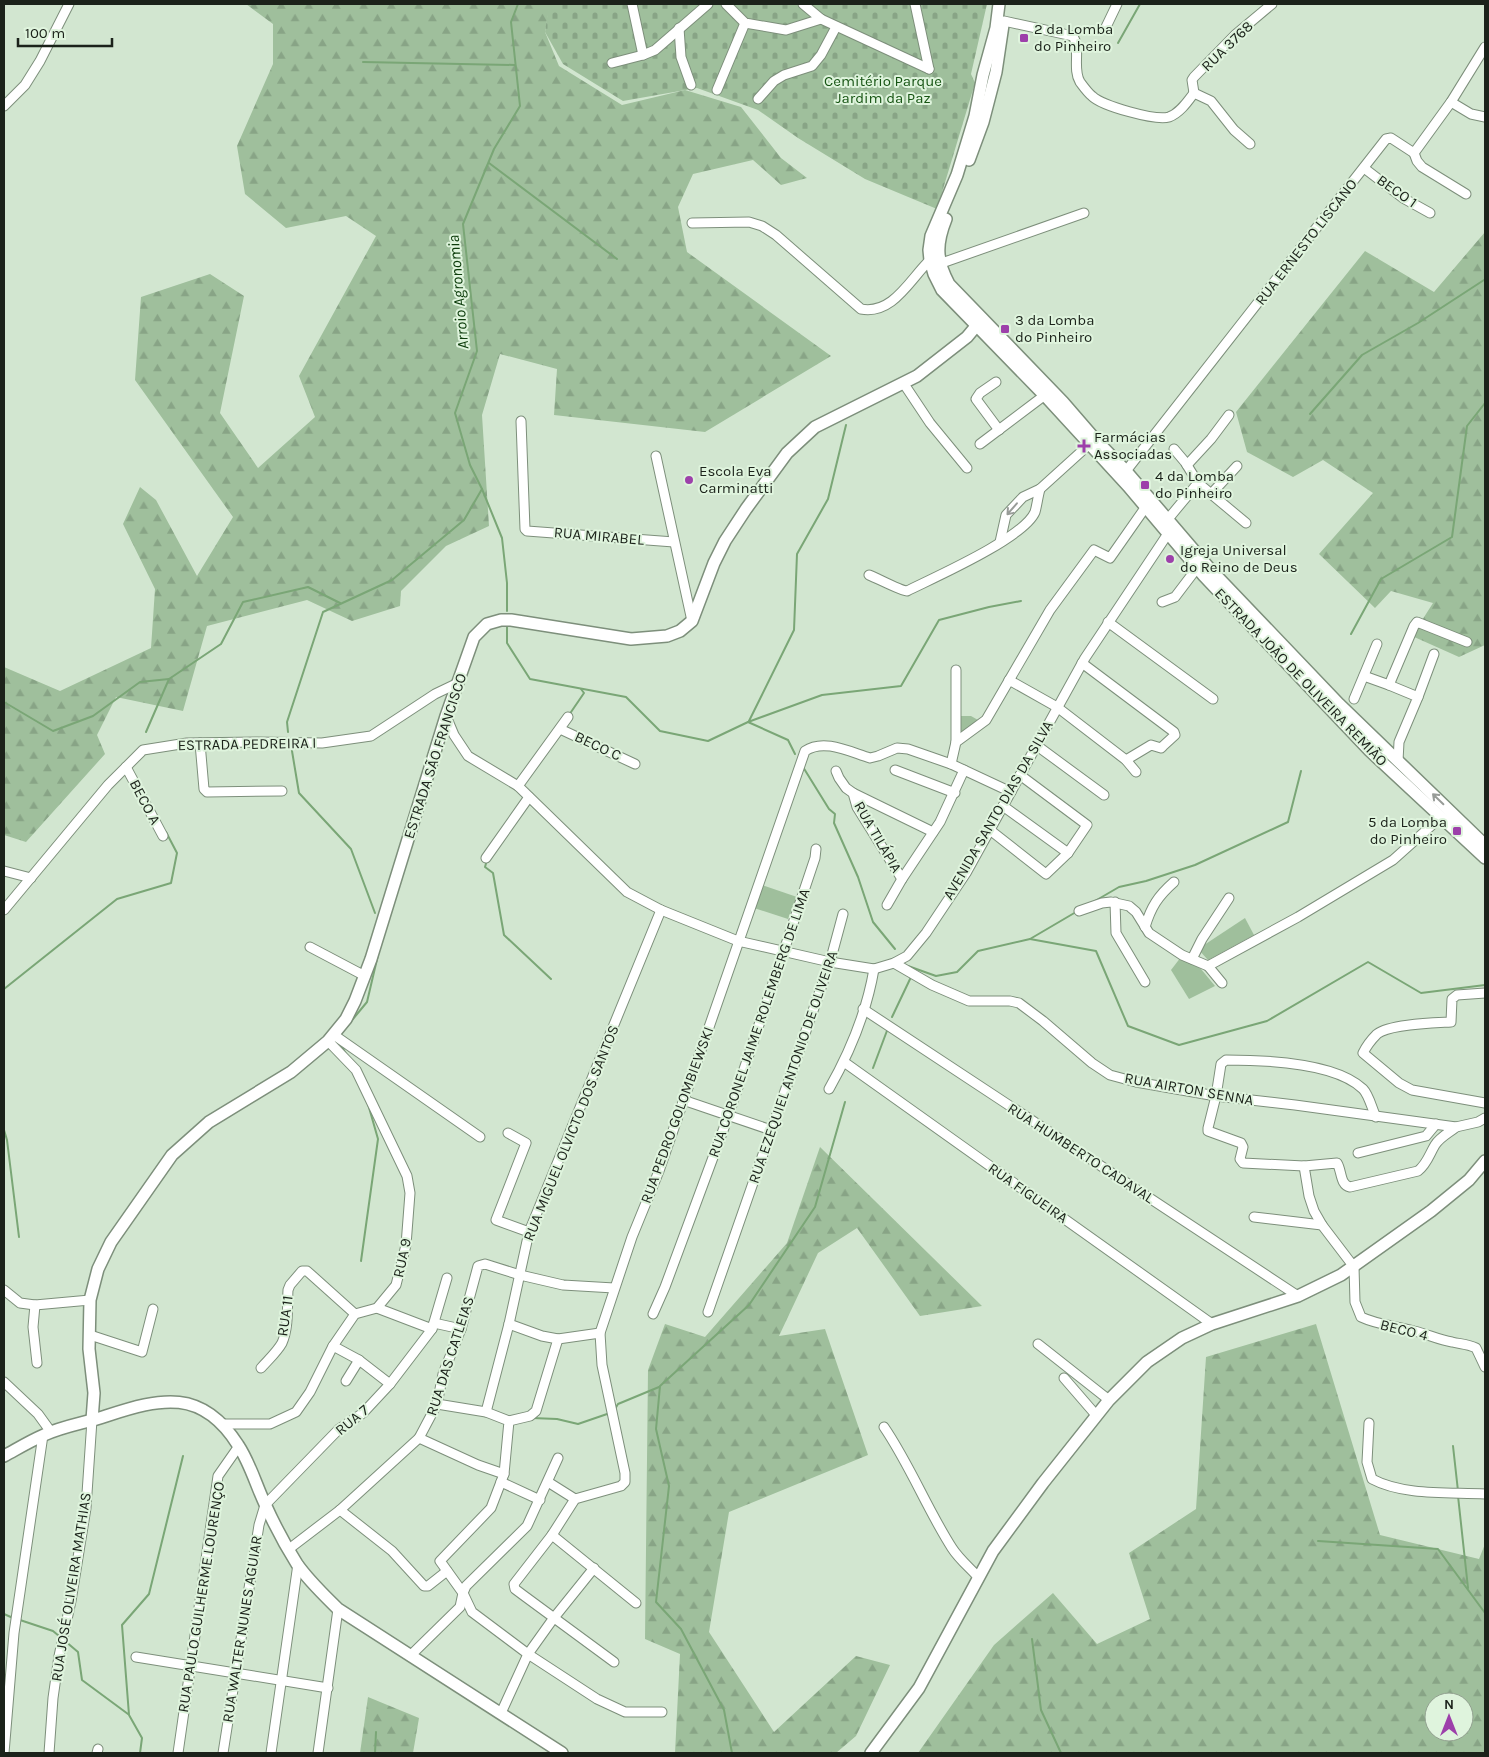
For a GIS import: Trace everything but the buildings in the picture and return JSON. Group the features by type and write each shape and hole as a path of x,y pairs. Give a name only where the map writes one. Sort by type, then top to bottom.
{"main road":[{"path":"990,70 999,4"},
{"path":"934,266 942,229 982,122 987,84 1007,4"},
{"name":"ESTRADA JOÃO DE OLIVEIRA REMIÃO","path":"934,266 942,290 980,323 1063,402 1092,442 1145,508 1169,526"},
{"path":"692,621 711,571 726,541 746,509 787,453 816,427 917,376 966,337 980,323"},
{"name":"ESTRADA JOÃO DE OLIVEIRA REMIÃO","path":"980,323 1045,395 1092,442 1126,471 1204,571 1394,766 1441,817 1485,858"},
{"name":"ESTRADA JOÃO DE OLIVEIRA REMIÃO","path":"1204,571 1385,749 1394,766 1485,846"},
{"name":"ESTRADA SÃO FRANCISCO","path":"92,1420 94,1393 89,1349 90,1300 98,1269 111,1242 172,1156 209,1122 291,1072 334,1038 346,1018 365,976 446,716 474,637 482,628 493,622 511,620 631,639 667,636 680,631 692,621"},
{"path":"871,1753 919,1688 993,1551 1096,1415 1147,1362 1182,1338 1212,1324 1298,1296 1354,1267 1431,1211 1469,1180 1485,1161"},
{"path":"4,1456 47,1434 133,1407 174,1401 192,1405 209,1412 222,1424 239,1446 265,1505 298,1564 314,1585 338,1609 562,1753"}],"street":[{"path":"4,106 25,85 40,61 69,4"},
{"path":"632,4 643,56"},
{"path":"612,63 643,56 655,50 708,4"},
{"path":"726,4 745,23 786,30 821,20"},
{"path":"803,4 821,20 929,69 915,4"},
{"path":"1106,27 1117,4"},
{"name":"RUA 3768","path":"1194,93 1192,80 1194,77 1235,35 1272,4"},
{"path":"1004,21 1073,36 1075,38 1078,77 1093,98 1124,110 1156,118 1168,117 1176,113 1194,93 1211,101 1234,130 1250,144"},
{"path":"717,90 745,23"},
{"path":"758,99 774,81 784,75 812,66 821,55 836,27"},
{"path":"679,28 681,57 692,85"},
{"path":"1466,194 1422,166 1416,161 1414,154 1451,102 1485,47"},
{"path":"1451,102 1471,114 1485,117"},
{"name":"RUA ERNESTO LISCANO","path":"1126,471 1388,138 1414,154"},
{"name":"BECO 1","path":"1364,168 1404,198 1430,214"},
{"path":"692,223 749,222 762,226 862,309 870,311 882,308 895,299 918,271 1084,213"},
{"path":"918,271 934,266"},
{"path":"996,382 980,393 976,399 999,430"},
{"path":"904,384 930,423 966,468"},
{"path":"980,444 1045,395"},
{"path":"1187,465 1211,439 1229,415"},
{"name":"RUA MIRABEL","path":"521,421 525,529 674,542"},
{"path":"1000,542 1006,515 1023,497 1040,489 1092,442"},
{"path":"1174,449 1198,483 1246,523"},
{"path":"656,456 692,621"},
{"path":"1212,493 1236,466"},
{"name":"AVENIDA SANTO DIAS DA SILVA","path":"446,716 454,735 468,756 518,786 627,892 661,910 738,941 830,962 874,968 894,963 907,956 926,933 966,873 1082,663 1198,483"},
{"path":"869,575 902,591 907,591 1000,542 1023,526 1034,512 1040,489"},
{"path":"956,742 986,720 1050,610 1094,550 1110,558 1145,508"},
{"path":"1162,602 1175,597 1204,571"},
{"path":"1108,622 1214,699"},
{"path":"1389,685 1417,622 1467,642"},
{"path":"1354,699 1377,644"},
{"path":"1394,766 1399,742 1434,654"},
{"path":"1082,663 1174,732 1174,738 1161,748 1151,745 1126,760"},
{"path":"956,670 956,742 951,764 1011,792"},
{"path":"1364,676 1418,697"},
{"path":"1009,680 1057,707 1126,760 1136,772"},
{"name":"ESTRADA PEDREIRA I","path":"4,910 108,785 143,750 200,743 322,742 371,736 435,694 458,683"},
{"path":"518,786 568,717"},
{"name":"BECO C","path":"560,729 635,764"},
{"path":"1385,749 1399,742"},
{"path":"200,743 204,789 207,792 282,791"},
{"name":"RUA PEDRO GOLOMBIEWSKI","path":"575,1499 624,1484 625,1472 602,1366 600,1333 614,1288 659,1171 804,752 812,747 822,745 870,758 897,748 908,749 951,764"},
{"path":"1036,745 1104,796"},
{"name":"BECO A","path":"126,767 163,836"},
{"path":"895,770 955,793"},
{"path":"887,905 940,822 964,770"},
{"name":"RUA TILÁPIA","path":"836,771 846,788 853,793 858,807 902,879"},
{"path":"990,830 1046,874 1068,853 1087,824 1020,775"},
{"path":"853,793 933,832"},
{"path":"486,858 529,797"},
{"path":"1004,806 1068,853"},
{"path":"1208,966 1298,917 1393,860 1441,817"},
{"name":"RUA CORONEL JAIME ROLEMBERG DE LIMA","path":"653,1314 699,1198 728,1117 815,858 816,849"},
{"path":"4,871 31,878"},
{"path":"1145,927 1150,909 1174,882"},
{"path":"1192,959 1202,939 1229,898"},
{"path":"1079,911 1102,903 1115,902 1129,906 1136,912 1150,934 1182,954 1208,966 1222,983"},
{"path":"1115,902 1116,933 1145,982"},
{"name":"RUA MIGUEL OLVICTO DOS SANTOS","path":"486,1412 509,1324 529,1232 661,910"},
{"name":"RUA EZEQUIEL ANTONIO DE OLIVEIRA","path":"708,1312 830,962 843,914"},
{"path":"310,947 365,976"},
{"name":"RUA AIRTON SENNA","path":"894,963 932,985 969,1001 1010,1001 1019,1003 1043,1021 1092,1064 1110,1075 1136,1082 1216,1096 1456,1128 1485,1118"},
{"path":"829,1088 844,1062 863,1009 874,968"},
{"path":"1485,993 1457,995 1452,999 1450,1022 1418,1024 1388,1030 1378,1034 1363,1051 1364,1054 1399,1083 1412,1090 1485,1103"},
{"name":"RUA HUMBERTO CADAVAL","path":"863,1009 1298,1296"},
{"path":"334,1038 480,1137"},
{"name":"RUA 9","path":"334,1038 356,1070 407,1176 410,1193 406,1245 401,1270 396,1285 377,1308"},
{"path":"1376,1117 1364,1090 1347,1079 1319,1068 1270,1060 1226,1060 1222,1061 1208,1131 1241,1144 1243,1147 1241,1162 1304,1166 1337,1163 1346,1187 1350,1187 1418,1171 1425,1166 1434,1146 1440,1138 1456,1128"},
{"name":"RUA FIGUEIRA","path":"844,1062 1212,1324"},
{"path":"683,1100 770,1130"},
{"path":"1358,1153 1426,1136 1436,1124"},
{"path":"508,1133 526,1143 496,1220 529,1232"},
{"path":"1304,1166 1309,1196 1314,1211 1322,1225 1354,1267"},
{"path":"1254,1217 1322,1225"},
{"name":"RUA DAS CATLEIAS","path":"289,1549 340,1510 419,1438 437,1404 442,1374 461,1329 478,1266 485,1264 520,1275"},
{"name":"BECO 4","path":"1354,1267 1355,1302 1361,1317 1371,1322 1470,1345 1476,1348 1485,1367"},
{"name":"RUA 11","path":"261,1368 282,1342 286,1326 288,1290 302,1272 307,1271 355,1314"},
{"path":"520,1275 563,1286 614,1288"},
{"path":"433,1326 447,1278"},
{"path":"4,1290 20,1303 35,1305 90,1300"},
{"path":"35,1305 33,1327 37,1364"},
{"path":"222,1424 270,1424 296,1412 310,1392 333,1346 355,1314 377,1308 433,1326 461,1329"},
{"path":"90,1335 142,1352 153,1309"},
{"path":"509,1324 542,1336 558,1339 600,1333"},
{"name":"RUA 7","path":"265,1505 333,1435 363,1412 390,1384 433,1326"},
{"path":"437,1404 486,1412 509,1421 530,1416 536,1411 558,1339"},
{"path":"1038,1344 1109,1400"},
{"path":"333,1346 359,1360 390,1384"},
{"path":"346,1381 359,1360"},
{"path":"1064,1378 1096,1415"},
{"path":"4,1382 38,1414 47,1434 14,1633 4,1753"},
{"name":"RUA JOSÉ OLIVEIRA MATHIAS","path":"49,1753 53,1698 59,1656 71,1601 86,1508 92,1420"},
{"path":"509,1421 503,1478 491,1508 440,1561 463,1593 472,1612 528,1654 597,1699 626,1712 662,1712"},
{"path":"1369,1423 1367,1462 1372,1479 1408,1491 1485,1494"},
{"path":"884,1427 954,1550 978,1577"},
{"path":"419,1438 478,1465 540,1500"},
{"name":"RUA PAULO GUILHERME LOURENÇO","path":"178,1753 218,1476 239,1446"},
{"path":"410,1656 460,1607 466,1586 527,1526 558,1458"},
{"path":"548,1482 575,1499 552,1535 514,1586 553,1619 614,1662"},
{"name":"RUA WALTER NUNES AGUIAR","path":"223,1753 259,1525 265,1505"},
{"path":"340,1510 392,1551 424,1586 428,1586 447,1571"},
{"path":"552,1535 636,1603"},
{"path":"271,1753 298,1564"},
{"path":"501,1713 528,1654 594,1568"},
{"path":"318,1753 338,1609"},
{"path":"136,1657 328,1688"}],"green space":[{"path":"246,4 550,4 545,32 559,66 622,105 685,90 741,107 781,158 807,178 781,185 753,160 693,174 678,207 687,252 831,356 705,432 554,415 557,369 500,354 482,415 489,526 446,546 401,591 400,606 352,621 307,600 207,626 183,711 116,697 97,735 105,754 26,842 4,835 4,667 60,691 151,648 155,589 123,524 140,487 156,500 197,576 233,517 135,380 141,297 210,274 244,296 220,413 258,468 315,417 299,376 376,236 346,216 286,228 245,194 237,146 273,64 273,24"},
{"name":"Cemitério Parque Jardim da Paz","path":"549,4 987,4 971,74 975,83 937,209 865,179 798,138 758,110 697,88 623,101 563,64 545,32"},
{"path":"1485,232 1485,645 1459,657 1412,636 1433,603 1391,591 1375,608 1319,554 1373,493 1323,460 1293,477 1247,452 1236,412 1365,251 1434,292"},
{"path":"960,716 971,716 978,720 961,734"},
{"path":"762,885 797,897 788,919 754,908"},
{"path":"1245,918 1254,935 1208,960 1198,949"},
{"path":"1181,957 1201,969 1215,986 1189,999 1171,970"},
{"path":"820,1147 982,1306 920,1316 857,1228 818,1253 779,1336 825,1329 868,1455 729,1512 709,1632 774,1732 856,1656 890,1665 856,1736 836,1753 675,1753 680,1654 645,1639 648,1370 665,1324 705,1337 787,1243"},
{"path":"1316,1324 1380,1535 1479,1559 1485,1544 1485,1753 918,1753 994,1645 1053,1593 1097,1644 1150,1619 1129,1553 1196,1509 1206,1357"},
{"path":"368,1697 419,1718 413,1753 360,1753"}],"waterway":[{"name":"Arroio Agronomia","path":"507,611 507,583 502,538 470,465 455,413 477,351 463,224 494,149 520,106 511,22 518,4"},
{"path":"1118,43 1140,4"},
{"path":"363,62 515,65"},
{"path":"489,163 617,259"},
{"path":"1485,278 1485,289"},
{"path":"1310,414 1362,355 1418,323 1484,280"},
{"path":"1351,634 1381,579 1452,537 1467,426 1485,403"},
{"path":"749,721 794,630 797,554 828,499 846,425"},
{"path":"288,732 287,722 323,612 392,580 464,520 482,489"},
{"path":"146,732 169,679 221,644 243,602 308,587 340,603"},
{"path":"748,722 822,695 901,686 939,620 1021,601"},
{"name":"Arroio Agronomia","path":"507,624 507,643 530,679 626,697 660,731 708,741 748,722 788,740 795,754"},
{"path":"4,702 53,731 93,716 140,682 169,679"},
{"path":"569,715 584,693 581,689"},
{"path":"292,751 299,793 351,849 375,913"},
{"name":"Arroio Agronomia","path":"803,767 829,809 835,814 834,823 858,877 873,922 895,949"},
{"path":"1095,901 1119,887 1146,881 1195,865 1288,822 1301,771"},
{"path":"4,989 117,899 171,883 177,853 166,832"},
{"path":"487,860 485,867 493,873 504,935 551,979"},
{"path":"908,966 936,976 957,972 978,951 1030,939 1076,912"},
{"path":"1030,939 1096,951 1128,1026 1179,1045 1267,1021 1368,962 1421,993 1485,985"},
{"path":"339,1036 367,1002 378,955"},
{"path":"892,1017 911,977"},
{"path":"873,1068 888,1028"},
{"path":"341,1045 346,1054"},
{"path":"732,1753 724,1710 681,1629 656,1602 669,1486 656,1429 660,1386 749,1305 815,1207 845,1102"},
{"path":"361,1261 378,1139 368,1104"},
{"path":"4,1130 7,1140 19,1237"},
{"path":"615,1409 618,1404 659,1387"},
{"path":"532,1418 557,1419 578,1424 610,1413"},
{"path":"1453,1446 1458,1491"},
{"path":"140,1753 142,1738 129,1715 122,1625 149,1594 183,1456"},
{"path":"1458,1496 1468,1588"},
{"path":"1318,1541 1438,1549 1485,1613"},
{"path":"4,1614 13,1618"},
{"path":"20,1620 53,1631 59,1636"},
{"path":"1032,1639 1041,1710 1061,1753"},
{"path":"65,1641 78,1652 82,1680 128,1714"},
{"path":"375,1753 376,1732"}],"place":[{"name":"2 da Lomba do Pinheiro","path":"1024,38"},
{"name":"3 da Lomba do Pinheiro","path":"1005,329"},
{"name":"Farmácias Associadas","path":"1084,446"},
{"name":"Escola Eva Carminatti","path":"689,480"},
{"name":"4 da Lomba do Pinheiro","path":"1145,485"},
{"name":"Igreja Universal do Reino de Deus","path":"1170,559"},
{"name":"5 da Lomba do Pinheiro","path":"1457,831"}]}
